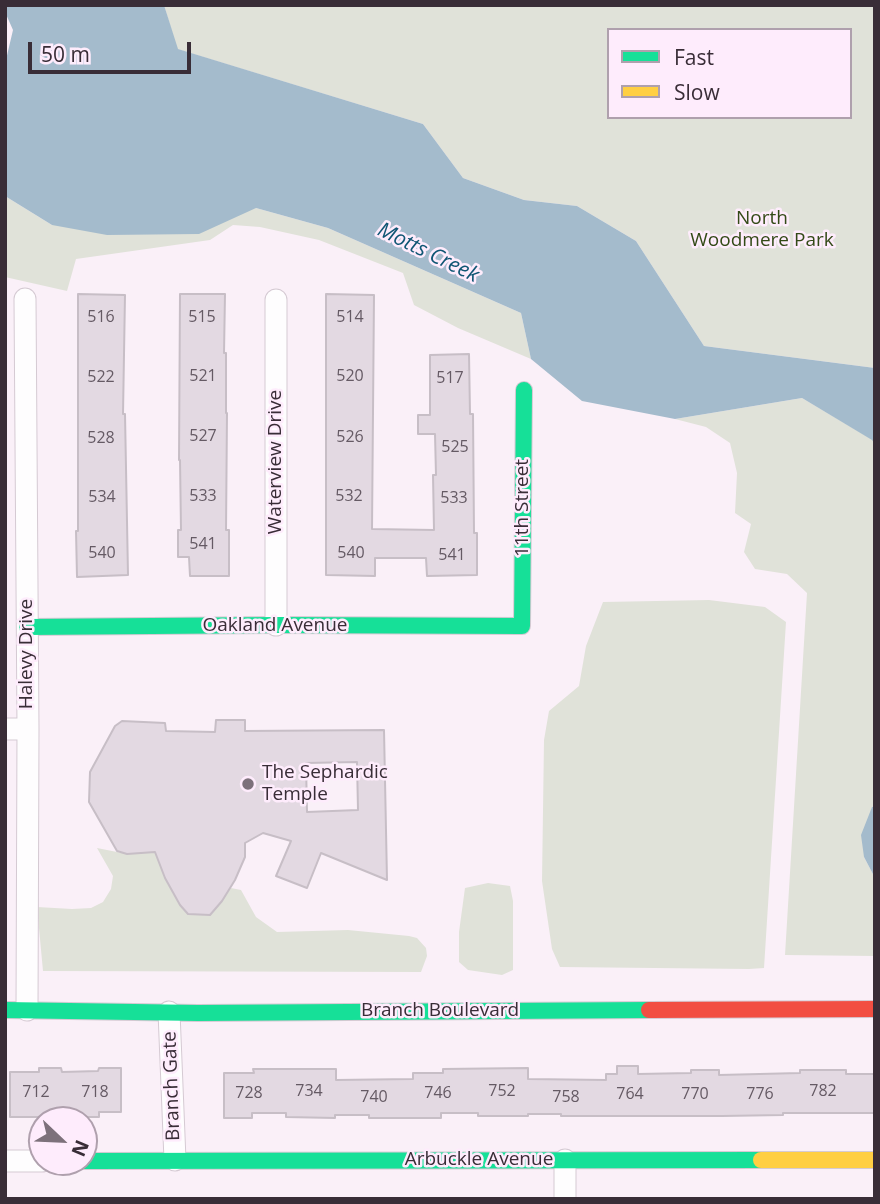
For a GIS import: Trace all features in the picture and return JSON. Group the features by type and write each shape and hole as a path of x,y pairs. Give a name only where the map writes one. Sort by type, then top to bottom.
{"street":[{"name":"Halevy Drive","path":"25,299 27,1010"},
{"name":"Waterview Drive","path":"276,300 276,625"},
{"name":"11th Street","path":"522,626 524,390"},
{"name":"Oakland Avenue","path":"27,627 522,626"},
{"path":"5,729 28,729"},
{"name":"Branch Boulevard","path":"5,1010 169,1013 875,1009"},
{"name":"Branch Gate","path":"169,1013 175,1160"},
{"path":"565,1160 565,1199"},
{"name":"Arbuckle Avenue","path":"98,1161 875,1160"},
{"path":"5,1161 28,1161"}],"green space":[{"name":"North Woodmere Park","path":"164,5 875,5 875,368 704,346 636,241 577,206 524,200 463,178 423,124 177,49"},
{"path":"5,196 52,225 256,208 328,228 521,313 531,359 458,328 414,305 403,273 319,240 260,227 233,225 210,240 76,259 67,291 5,277"},
{"path":"802,398 873,440 875,444 875,806 872,807 864,857 875,878 875,956 785,955 807,593 787,574 755,569 744,552 751,524 735,513 737,473 730,443 706,427 675,419"},
{"path":"709,600 765,607 786,622 764,968 560,967 552,949 542,881 544,740 549,711 579,686 586,646 603,602"},
{"path":"97,848 127,854 155,852 165,878 188,914 210,915 231,888 241,890 256,917 277,932 348,930 409,936 417,938 426,948 427,956 421,972 43,971 37,907 91,908 103,902 111,889 113,876"},
{"path":"488,883 510,886 513,901 513,970 502,975 468,970 459,962 459,932 465,888"}],"water":[{"name":"Motts Creek","path":"5,5 164,5 178,49 423,124 463,178 524,200 577,206 636,241 704,346 875,368 875,444 802,398 675,419 582,401 531,359 521,313 328,228 256,208 199,234 107,235 52,225 5,196 5,64 13,30 5,12"},
{"path":"875,806 875,878 864,857 861,835 872,807"}],"building":[{"path":"78,294 125,295 123,414 128,575 77,577"},
{"path":"180,294 225,294 226,530 229,530 229,576 190,576 189,557 178,557 178,530 181,530"},
{"path":"326,294 374,295 372,529 434,530 435,434 418,434 418,415 430,415 430,355 469,354 477,575 427,576 426,558 375,558 375,576 326,575"},
{"path":"216,720 245,720 245,731 384,730 387,880 321,853 307,888 276,876 291,841 263,833 245,843 245,857 235,880 210,915 188,914 165,878 155,852 127,854 117,851 89,802 90,772 115,726 122,721 165,723 166,731 215,732","holes":["357,762 358,810 307,812 306,763"]},
{"path":"617,1066 638,1066 638,1074 691,1073 691,1070 719,1070 719,1075 846,1070 846,1074 875,1074 875,1113 478,1116 478,1113 441,1113 441,1118 335,1115 335,1118 252,1113 252,1118 224,1118 224,1073 254,1073 253,1069 336,1069 336,1080 413,1079 413,1073 443,1073 443,1069 528,1068 528,1079 606,1080 606,1074 617,1074"},
{"path":"39,1068 61,1068 62,1072 121,1068 121,1112 99,1112 98,1117 98,1106 28,1106 28,1117 10,1117 10,1072 39,1072"}],"traffic: fast":[{"path":"27,627 522,626 524,390"},
{"path":"5,1010 198,1013 649,1010"},
{"path":"98,1161 761,1160"}],"traffic: slow":[{"path":"761,1160 875,1160"}],"traffic: jam":[{"path":"649,1010 875,1009"}],"place":[{"name":"The Sephardic Temple","path":"248,784"}]}
